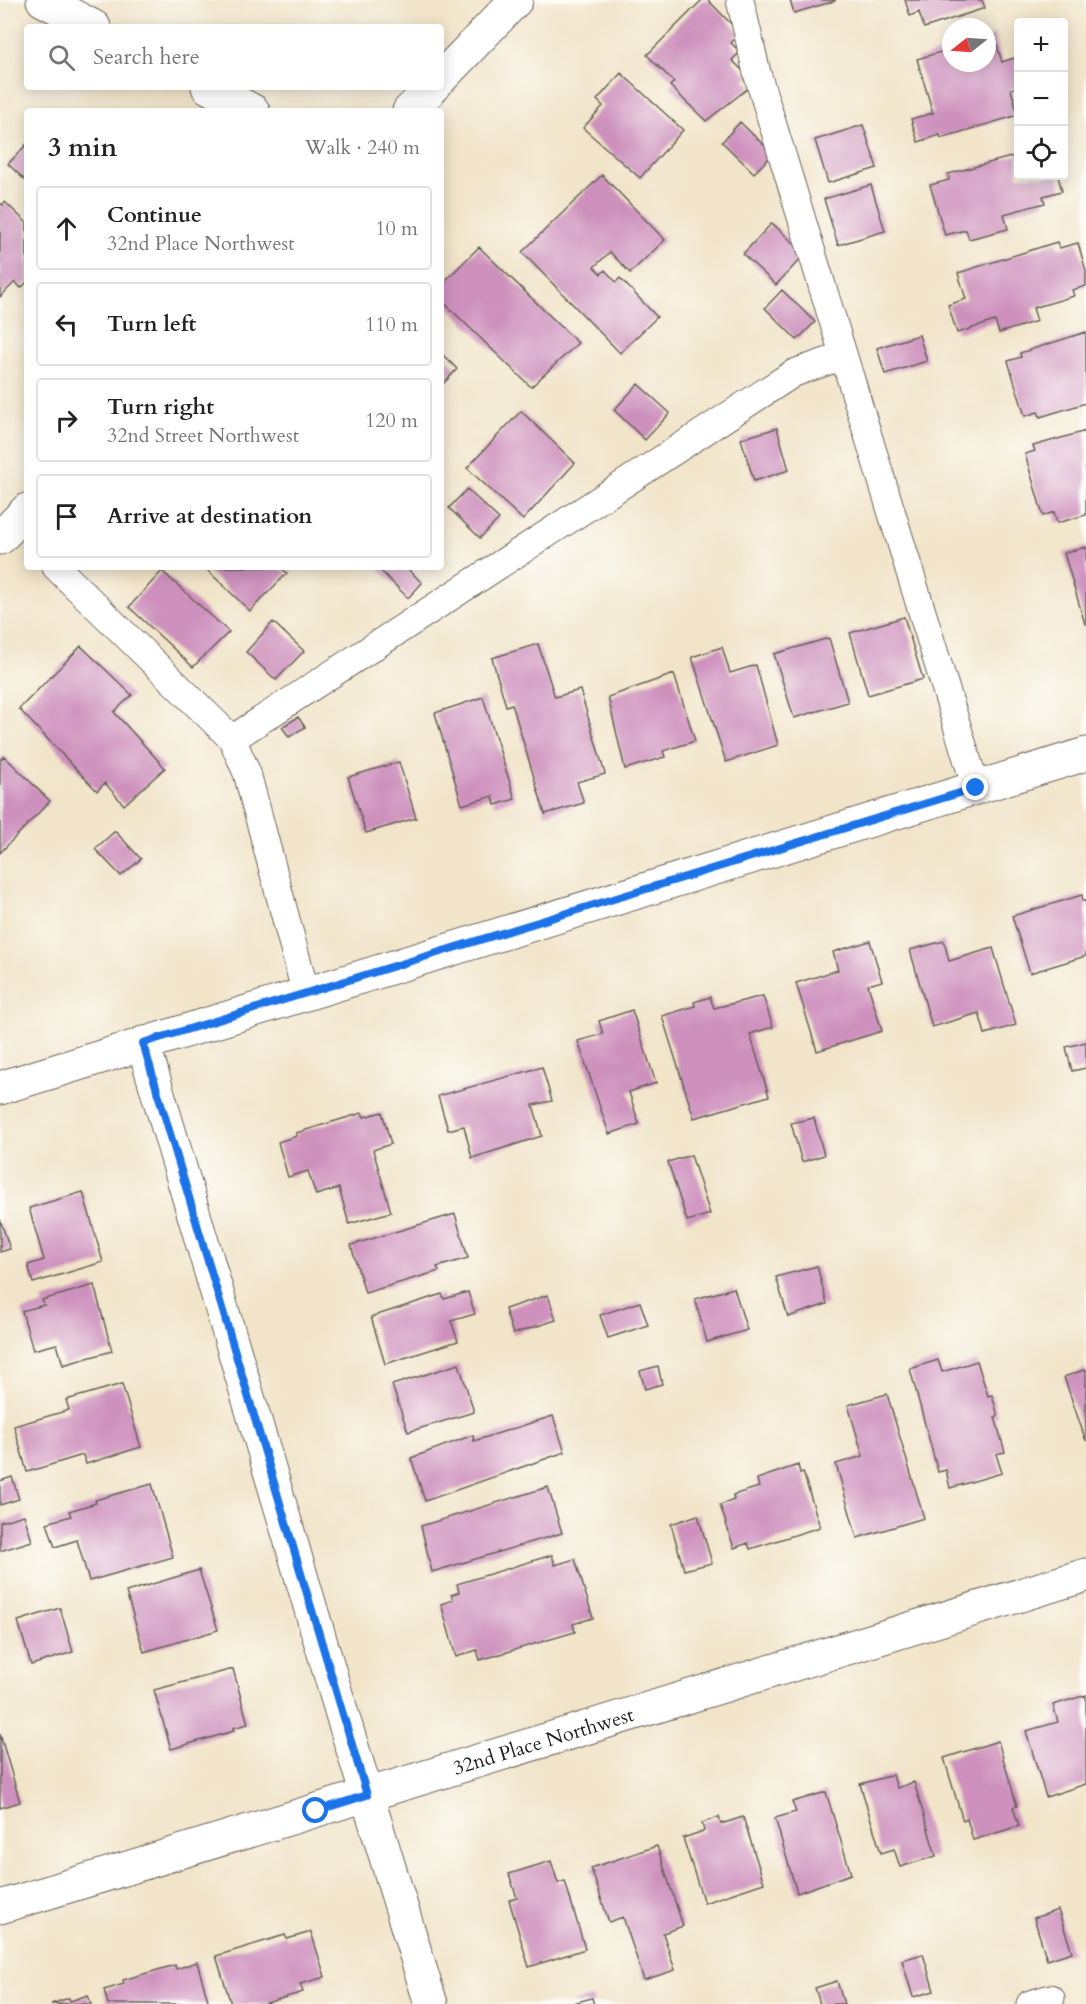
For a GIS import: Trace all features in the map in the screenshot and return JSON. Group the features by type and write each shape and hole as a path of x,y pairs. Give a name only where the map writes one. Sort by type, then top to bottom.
{"street":[{"path":"43,0 88,24"},
{"path":"444,75 516,0"},
{"path":"214,90 247,108"},
{"path":"413,108 429,90"},
{"path":"0,1088 1086,754"},
{"path":"143,1043 431,2004"},
{"name":"32nd Place Northwest","path":"0,1907 1086,1575"}],"lane":[{"path":"740,0 757,73 976,788"},
{"path":"232,739 794,373 843,356"},
{"path":"59,570 232,739 247,773 306,994"}],"building":[{"path":"702,0 708,0 740,33 731,43 740,52 732,60 748,76 744,80 751,86 706,121 670,86 674,82 647,55"},
{"path":"790,0 835,0 835,1 794,13"},
{"path":"905,0 982,0 985,8 954,18 942,18 942,22 924,28 919,12 910,16"},
{"path":"996,42 1002,62 1014,58 1014,88 1011,89 1014,116 941,138 940,135 918,142 911,119 933,113 917,59 942,52 942,72 996,72"},
{"path":"621,73 683,130 640,178 583,128 603,106 597,100"},
{"path":"740,122 773,154 754,173 722,142"},
{"path":"863,125 877,168 828,183 815,140"},
{"path":"24,147 24,179 8,164"},
{"path":"1014,156 1014,180 1059,180 1062,191 1043,196 1045,203 1004,214 1008,229 969,239 966,230 945,235 930,185 949,180 948,174"},
{"path":"602,175 665,240 630,273 610,252 594,267 601,274 605,270 616,282 620,278 657,317 620,353 522,252"},
{"path":"871,185 885,231 838,245 824,199"},
{"path":"5,202 24,220 24,285 21,288 15,282 0,297 0,203 3,205"},
{"path":"772,223 805,254 776,285 743,254"},
{"path":"1057,242 1059,248 1078,243 1086,271 1086,286 1072,290 1074,296 1033,308 1037,321 999,333 995,321 957,333 948,305 966,299 958,273"},
{"path":"479,247 578,343 531,387 444,303 444,282"},
{"path":"782,290 815,322 797,340 765,308"},
{"path":"1086,332 1086,403 1040,417 1038,412 1025,416 1008,361 1021,357 1020,353"},
{"path":"919,335 927,361 885,374 877,348"},
{"path":"444,356 457,369 444,383"},
{"path":"638,384 670,413 645,440 614,410"},
{"path":"521,411 575,463 523,520 467,468"},
{"path":"777,428 789,470 754,481 741,439"},
{"path":"1086,431 1086,515 1057,523 1054,512 1043,516 1025,454 1035,451 1033,446"},
{"path":"467,489 499,519 480,538 449,508"},
{"path":"1086,547 1086,624 1085,624 1064,553"},
{"path":"207,570 284,570 287,573 250,611"},
{"path":"380,570 409,570 422,583 408,598"},
{"path":"162,571 229,632 193,667 129,607"},
{"path":"904,617 923,679 868,695 850,633"},
{"path":"273,622 304,651 276,680 246,652"},
{"path":"829,638 848,702 794,718 774,654"},
{"path":"538,644 555,697 580,690 605,774 577,782 584,803 545,814 512,704 506,706 492,658"},
{"path":"81,646 132,695 114,712 165,768 124,805 105,783 97,791 19,709"},
{"path":"722,647 730,673 756,665 778,745 726,762 692,657"},
{"path":"674,674 695,741 663,751 665,757 625,769 608,697"},
{"path":"483,697 515,799 495,805 493,796 462,805 435,713"},
{"path":"298,717 305,727 289,737 282,727"},
{"path":"4,756 50,801 0,853 0,760"},
{"path":"399,762 416,818 366,833 348,777"},
{"path":"115,831 141,859 121,876 95,849"},
{"path":"1082,895 1083,901 1086,900 1086,956 1030,973 1012,916"},
{"path":"870,941 882,981 868,985 882,1031 817,1051 796,983 838,970 833,952"},
{"path":"944,941 949,961 993,948 1016,1025 985,1034 979,1013 932,1027 910,950"},
{"path":"763,996 773,1027 750,1034 769,1096 694,1118 662,1016 695,1006 694,1002 710,997 714,1008"},
{"path":"632,1010 656,1083 629,1092 639,1124 609,1134 578,1041 603,1034 599,1021"},
{"path":"1086,1042 1086,1068 1072,1071 1066,1047"},
{"path":"542,1067 552,1101 533,1105 542,1136 472,1158 464,1126 448,1130 438,1096"},
{"path":"382,1112 391,1144 373,1150 391,1212 349,1224 339,1188 316,1195 308,1171 288,1177 278,1142 297,1136 296,1133 362,1113 364,1117"},
{"path":"814,1118 824,1155 802,1162 791,1123"},
{"path":"691,1155 710,1214 687,1221 668,1162"},
{"path":"83,1192 103,1262 33,1283 28,1265 44,1260 29,1208"},
{"path":"455,1214 468,1258 437,1267 439,1271 365,1293 351,1245"},
{"path":"0,1219 10,1249 0,1252"},
{"path":"817,1266 827,1304 788,1317 776,1277"},
{"path":"94,1285 112,1351 63,1365 57,1344 33,1350 22,1311 44,1305 42,1300"},
{"path":"734,1288 747,1330 707,1342 695,1299"},
{"path":"468,1292 475,1314 451,1321 458,1341 385,1364 371,1317 442,1294 444,1299"},
{"path":"548,1295 556,1320 513,1334 505,1309"},
{"path":"640,1302 648,1325 608,1338 600,1315"},
{"path":"938,1360 942,1372 977,1361 988,1396 992,1395 998,1416 995,1417 1005,1452 996,1454 1002,1473 950,1488 946,1470 938,1472 910,1369"},
{"path":"459,1364 474,1412 408,1432 392,1385"},
{"path":"658,1366 662,1384 645,1389 640,1371"},
{"path":"1086,1369 1086,1441 1064,1377"},
{"path":"122,1384 141,1447 86,1464 83,1455 27,1472 14,1426 69,1410 66,1400"},
{"path":"887,1394 924,1518 857,1538 836,1464 863,1456 848,1405"},
{"path":"553,1416 565,1452 425,1501 411,1458 473,1435 474,1441"},
{"path":"798,1465 800,1473 803,1472 820,1527 750,1549 748,1543 734,1548 720,1505 734,1500 733,1495 759,1487 757,1479"},
{"path":"12,1477 19,1499 0,1505 0,1481"},
{"path":"152,1484 173,1557 89,1581 77,1540 55,1547 47,1523 71,1516 69,1511 96,1503 95,1500"},
{"path":"548,1487 562,1533 432,1572 421,1526"},
{"path":"24,1515 32,1541 0,1551 0,1522"},
{"path":"698,1515 712,1563 684,1570 671,1524"},
{"path":"552,1555 555,1565 575,1559 593,1618 573,1624 575,1632 480,1660 477,1650 456,1657 441,1604 453,1600 451,1595 459,1592 457,1584"},
{"path":"199,1570 218,1630 144,1652 126,1592"},
{"path":"60,1608 73,1652 31,1665 18,1621"},
{"path":"233,1669 248,1724 233,1728 234,1731 171,1749 154,1690"},
{"path":"1086,1695 1086,1784 1046,1797 1026,1731 1058,1722 1053,1705"},
{"path":"0,1734 20,1802 0,1808"},
{"path":"998,1741 1017,1806 1013,1807 1019,1826 973,1840 967,1819 963,1821 944,1758"},
{"path":"893,1775 897,1788 914,1782 936,1856 900,1867 894,1849 881,1853 860,1784"},
{"path":"826,1792 851,1874 797,1893 775,1818 796,1812 792,1802"},
{"path":"719,1817 721,1824 743,1817 764,1883 704,1903 683,1838 704,1831 702,1823"},
{"path":"657,1846 683,1926 663,1933 675,1970 644,1980 623,1917 609,1922 591,1868"},
{"path":"551,1861 558,1883 565,1881 585,1949 529,1967 509,1900 517,1898 509,1874"},
{"path":"1058,1910 1072,1952 1047,1960 1034,1918"},
{"path":"311,1932 325,1977 300,1984 303,1992 263,2004 231,2004 216,1956 285,1935 287,1939"},
{"path":"923,1954 934,1991 913,1997 902,1960"},
{"path":"197,1962 209,2004 108,2004 104,1990 124,1984 123,1980 175,1965 176,1969"},
{"path":"837,1981 844,2004 820,2004 815,1988"},
{"path":"88,1995 91,2004 51,2004 69,1998 70,2001"},
{"path":"592,1998 594,2004 573,2004 573,2003"}],"route":[{"path":"316,1811 367,1795 143,1043 976,788"}]}
